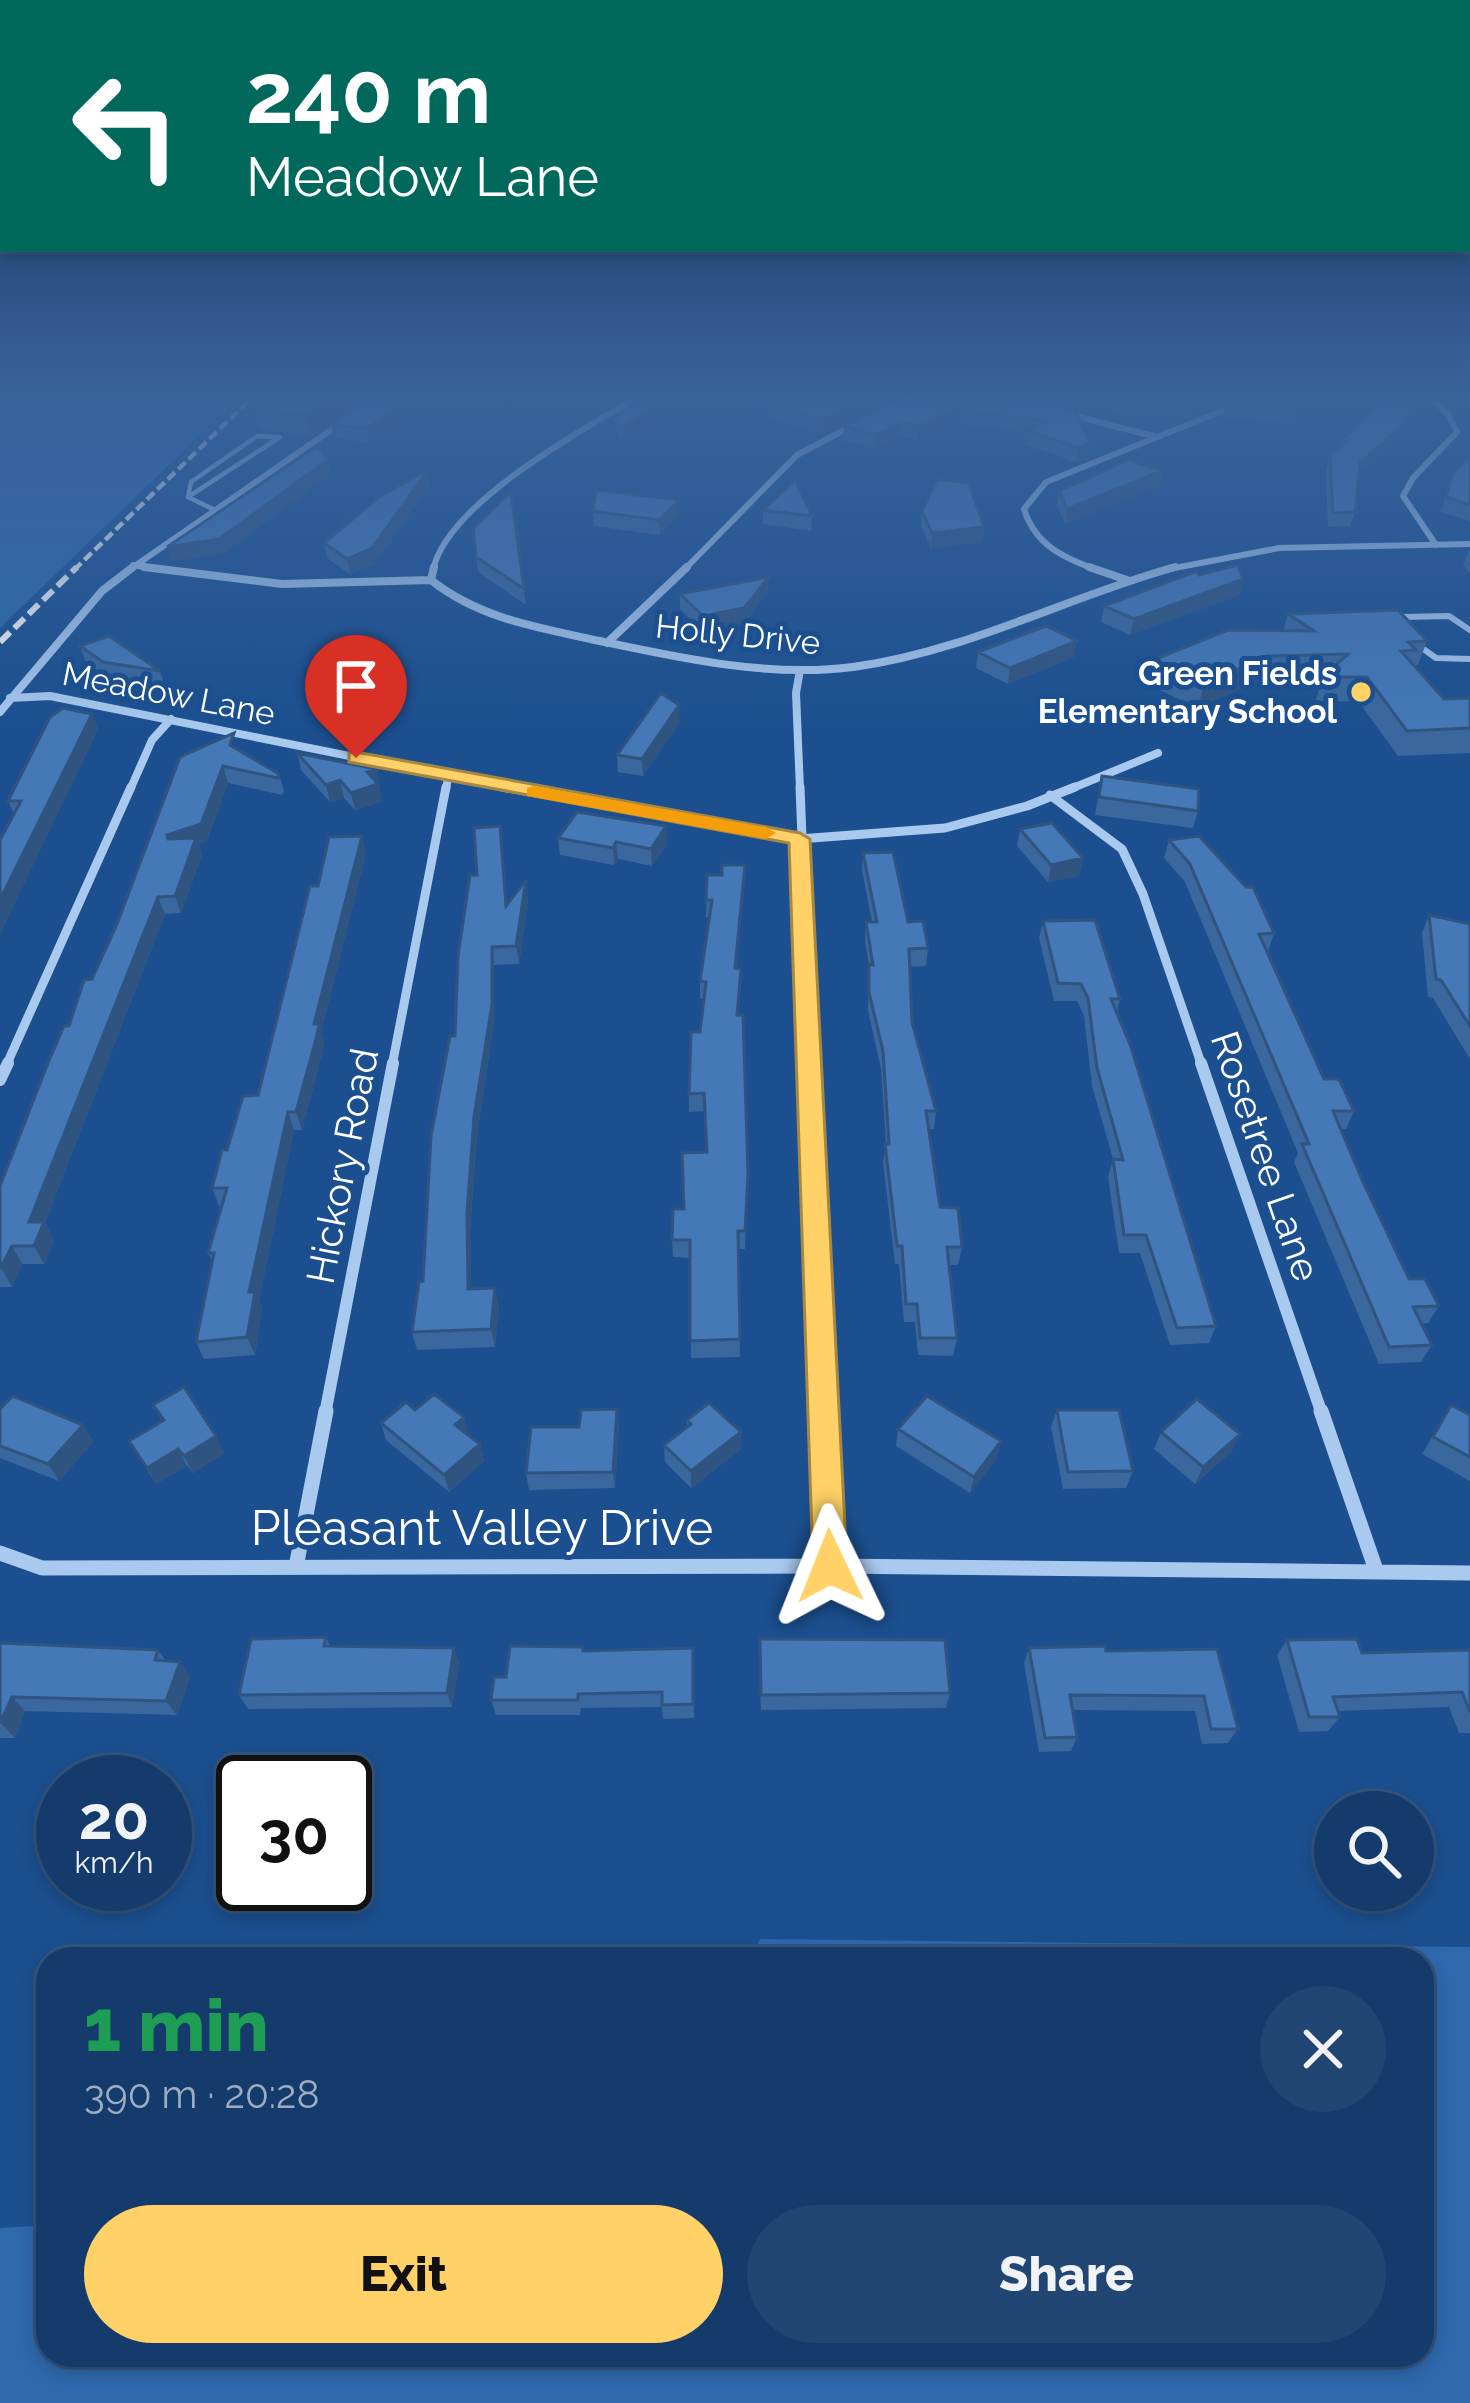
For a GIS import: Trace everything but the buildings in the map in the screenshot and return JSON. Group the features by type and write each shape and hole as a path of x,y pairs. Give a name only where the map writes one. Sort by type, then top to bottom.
{"street":[{"path":"0,712 75,618 133,565 217,506"},
{"path":"133,565 283,588 371,588 431,580 441,544 483,506"},
{"path":"607,643 638,618 744,506"},
{"path":"1026,506 1038,540 1127,580"},
{"path":"1410,506 1436,545"},
{"name":"Holly Drive","path":"431,580 450,597 480,612 607,643 800,670 853,668 903,656 1127,580 1236,553 1470,544"},
{"path":"800,670 796,693 800,839 830,1566"},
{"name":"Meadow Lane","path":"10,698 50,696 448,777 800,839 945,828 1050,795 1158,753"},
{"path":"0,1080 152,740 171,718"},
{"name":"Hickory Road","path":"296,1567 448,777"},
{"name":"Rosetree Lane","path":"1050,795 1122,849 1143,894 1376,1570"},
{"name":"Pleasant Valley Drive","path":"0,1553 43,1568 830,1566 1470,1573"}],"lane":[{"path":"207,506 213,509"},
{"path":"1387,617 1449,616 1470,630"},
{"path":"1402,617 1401,625 1424,654 1470,659"}],"shaded area":[{"path":"0,506 126,506 0,628"},
{"path":"760,1939 1470,1947 1470,2403 0,2403 0,2228 36,2226 36,2367 1434,2367 1434,1947 756,1947"}],"railway":[{"path":"74,570 140,506"},
{"path":"0,642 77,567"}],"slow traffic":[{"path":"534,792 766,833"}],"place":[{"name":"Green Fields Elementary School","path":"1361,692"}],"route":[{"path":"356,758 800,839 830,1566"}]}
